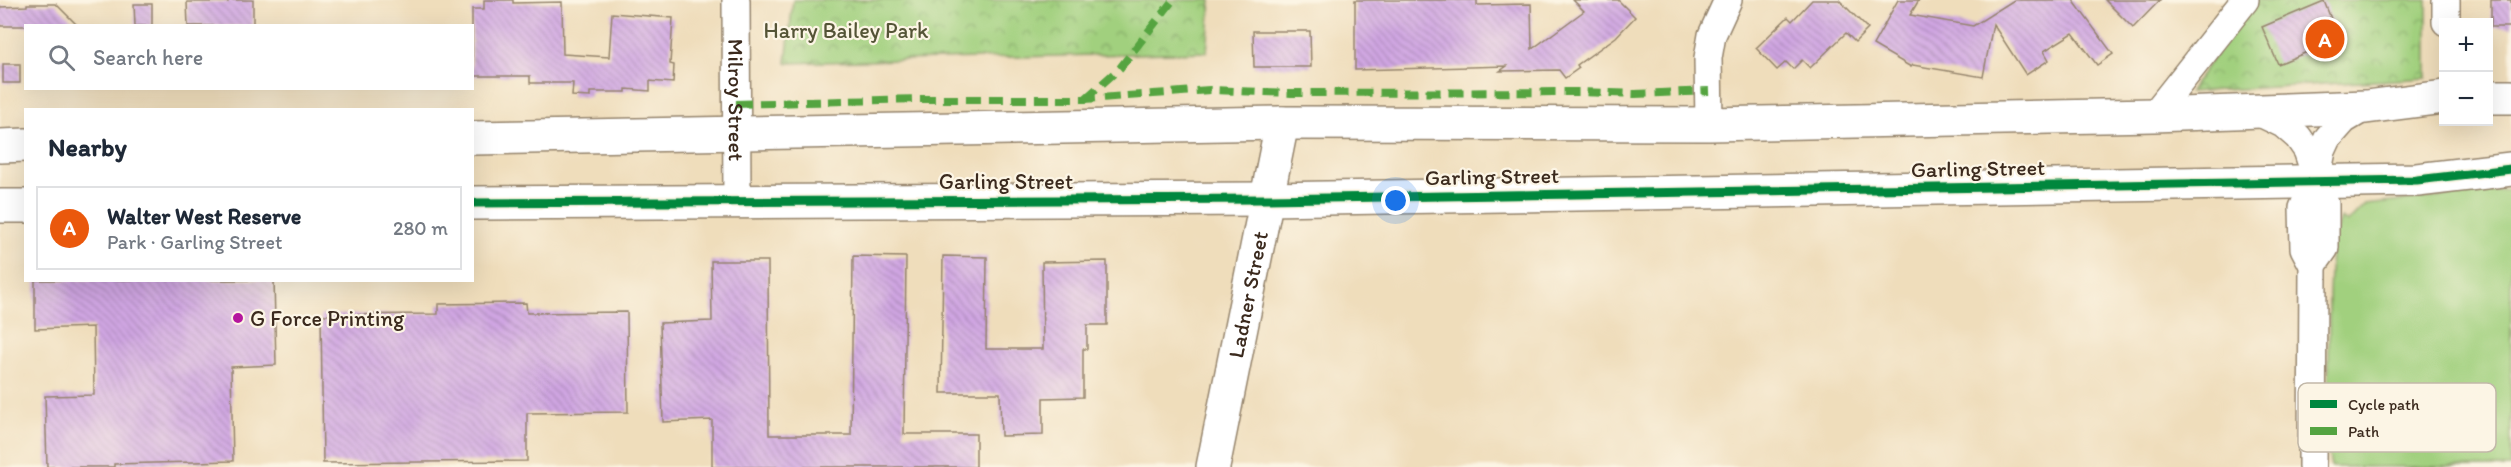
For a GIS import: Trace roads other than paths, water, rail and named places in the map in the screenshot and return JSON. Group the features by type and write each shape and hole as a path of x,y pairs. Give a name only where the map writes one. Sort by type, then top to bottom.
{"street":[{"name":"Milroy Street","path":"736,0 737,201"},
{"path":"1710,124 1708,58 1712,35 1728,0"},
{"path":"2154,115 2245,0"},
{"path":"2446,0 2446,18"},
{"path":"2493,97 2511,97"},
{"path":"474,138 1282,123 1710,124 2154,115 2366,107 2439,98"},
{"path":"2316,182 2322,151 2328,138 2344,120 2366,107"},
{"path":"2256,111 2283,124 2298,137 2307,150 2325,204 2325,248 2313,265 2312,383"},
{"name":"Ladner Street","path":"1213,467 1282,123"},
{"path":"0,146 24,145"},
{"name":"Garling Street","path":"474,203 1268,199 2316,182 2417,180 2511,169"},
{"path":"0,206 24,206"},
{"path":"2312,452 2312,467"}],"place":[{"name":"Walter West Reserve","path":"2325,39"},
{"name":"G Force Printing","path":"238,318"}],"park label":[{"name":"Harry Bailey Park","path":"846,30"}]}
